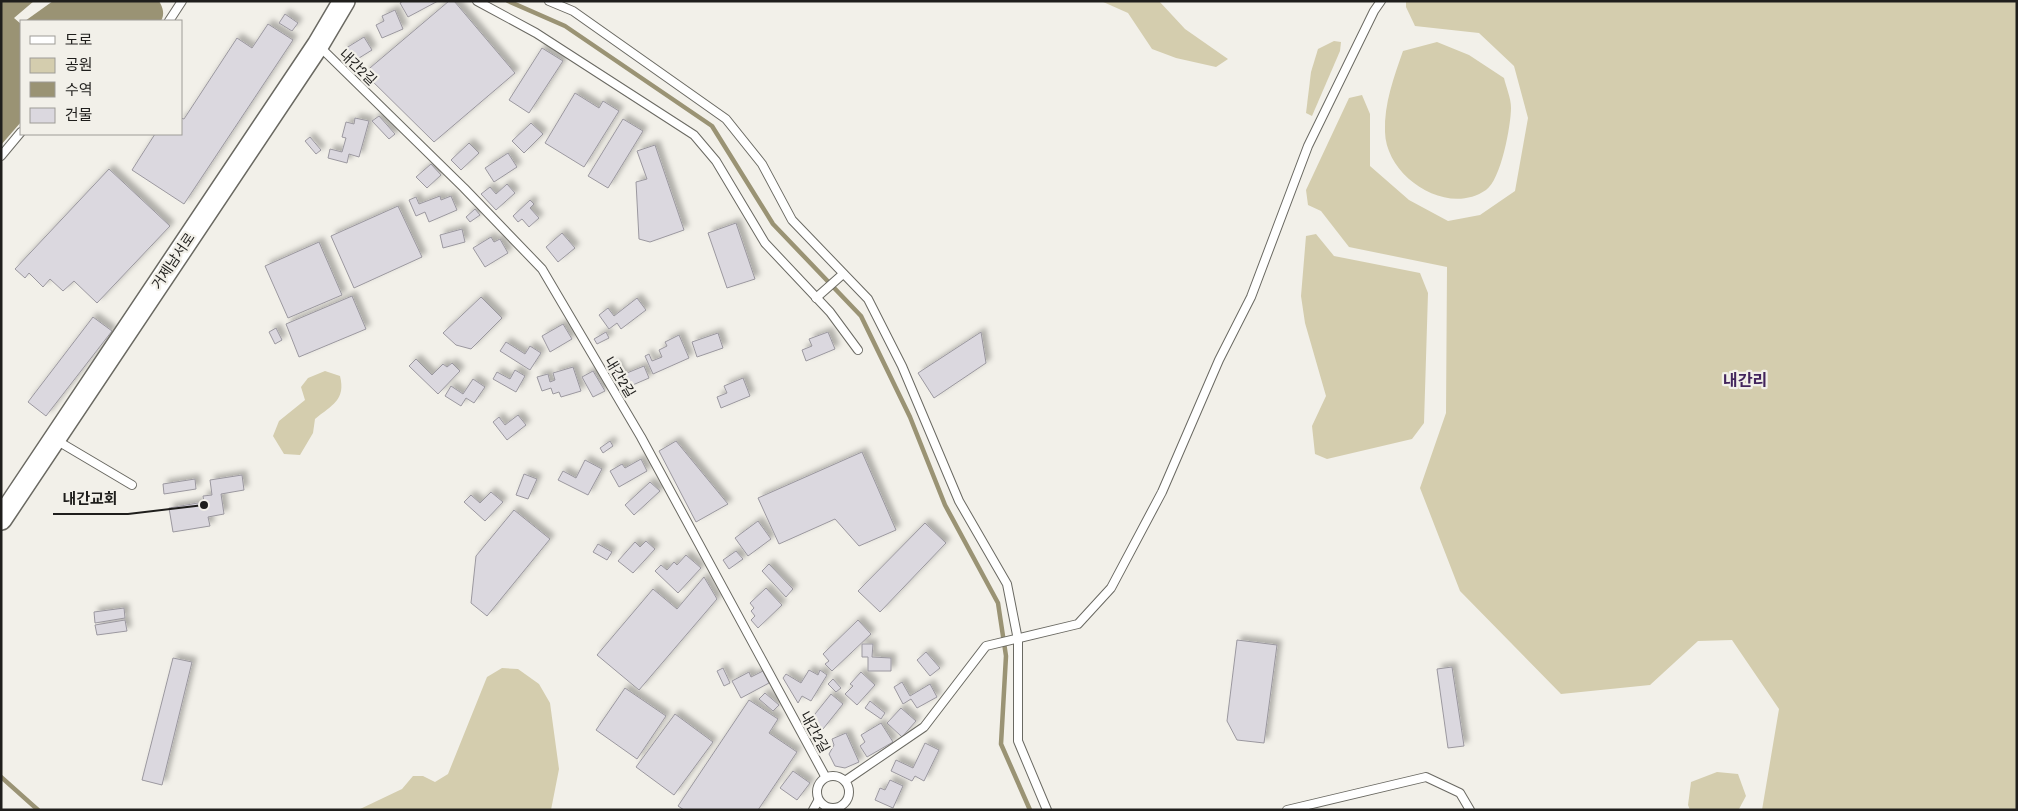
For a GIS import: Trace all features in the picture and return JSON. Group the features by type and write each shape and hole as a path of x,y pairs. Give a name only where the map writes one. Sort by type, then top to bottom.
{"main road":[{"name":"거제남서로","path":"1,519 318,45 344,1"}],"lane":[{"path":"170,20 182,1"},
{"path":"478,1 536,32 694,135 716,161 765,244 816,298 858,350"},
{"path":"549,1 573,11 726,119 762,164 792,220 868,299 902,366 959,501 1008,584 1018,640 1018,741 1047,810"},
{"path":"846,781 924,726 986,646 1018,640 1078,624 1110,588 1162,492 1219,360 1251,296 1308,146 1380,1"},
{"name":"내간2길","path":"318,45 464,188 542,269 641,437 825,776"},
{"path":"1,156 20,133"},
{"path":"816,298 843,274"},
{"path":"54,439 132,485"},
{"path":"813,810 818,801 817,787 825,776 836,776 846,781"},
{"path":"1287,810 1426,776 1460,792 1470,810"},
{"path":"818,801 827,808 839,809 849,794 846,781"}],"green space":[{"path":"1101,1 1159,1 1185,29 1228,59 1216,67 1176,58 1152,49 1128,13"},
{"path":"1406,1 2017,1 2017,810 1762,810 1779,709 1732,640 1698,641 1650,685 1561,694 1460,591 1420,488 1446,413 1447,267 1349,247 1321,211 1308,205 1306,190 1349,98 1362,95 1370,114 1370,166 1409,200 1448,221 1480,215 1515,191 1528,118 1514,66 1479,33 1415,26 1406,7"},
{"path":"1334,41 1341,42 1340,51 1312,116 1306,113 1311,72 1318,49"},
{"path":"1437,42 1469,55 1504,78 1510,100 1511,116 1501,164 1486,190 1471,197 1454,199 1437,195 1421,188 1407,177 1396,164 1388,149 1385,132 1386,111 1390,90 1403,51"},
{"path":"1316,234 1334,256 1420,273 1428,293 1424,423 1412,439 1327,459 1315,454 1312,426 1326,396 1305,323 1301,296 1306,236"},
{"path":"325,371 340,376 341,391 339,396 332,406 315,419 313,433 300,455 284,454 273,436 279,421 305,400 301,387 308,378"},
{"path":"502,668 518,669 539,684 550,703 559,769 551,810 358,810 402,789 413,776 423,776 435,782 448,774 487,677"},
{"path":"1717,772 1738,774 1746,796 1739,809 1690,810 1688,805 1691,782"}],"water":[{"path":"1,1 159,1 163,13 161,20 20,20 20,123 1,145"}],"pier":[{"path":"34,1 53,1 26,20 20,20 20,23 14,18"}],"building":[{"path":"403,1 438,1 408,17 400,3"},
{"path":"449,1 454,1 515,73 434,142 364,73"},
{"path":"395,10 403,29 382,38 376,25 384,21 382,16"},
{"path":"285,14 298,23 292,31 279,23"},
{"path":"268,24 293,40 184,204 132,170 154,135 182,135 182,118 184,119 237,38 252,48"},
{"path":"364,37 372,50 351,63 343,50"},
{"path":"542,48 563,61 529,113 509,100"},
{"path":"575,93 599,108 603,101 619,111 584,167 545,143"},
{"path":"379,116 395,134 389,139 372,121"},
{"path":"355,118 369,121 359,157 349,154 347,163 328,158 330,149 342,152 346,138 342,137 346,122 354,124"},
{"path":"623,119 643,131 608,188 588,176"},
{"path":"531,123 543,134 524,153 512,141"},
{"path":"310,137 321,150 316,154 305,141"},
{"path":"469,143 479,153 461,170 451,160"},
{"path":"655,145 684,230 650,242 639,239 636,182 647,179 637,151"},
{"path":"508,153 517,167 494,182 485,168"},
{"path":"431,164 441,175 427,188 416,177"},
{"path":"109,169 170,226 97,303 74,281 63,291 50,279 43,287 29,273 25,278 15,269"},
{"path":"507,184 515,193 496,210 481,194 490,187 496,194"},
{"path":"440,196 441,200 451,196 457,210 429,222 425,212 416,216 409,200 416,197 419,204"},
{"path":"530,200 534,204 530,208 539,218 529,227 522,219 518,222 513,216"},
{"path":"398,206 422,257 354,288 331,236"},
{"path":"475,209 480,215 470,222 466,217"},
{"path":"736,223 755,279 727,288 708,233"},
{"path":"462,229 465,242 443,248 440,235"},
{"path":"562,233 575,248 558,262 546,247"},
{"path":"491,237 494,242 500,239 508,253 485,267 473,248"},
{"path":"319,242 342,295 288,318 265,266"},
{"path":"352,296 366,329 299,357 286,324"},
{"path":"481,297 502,318 471,349 456,345 443,333"},
{"path":"637,298 646,310 621,329 617,323 609,329 599,315 608,308 614,316"},
{"path":"93,317 112,331 46,416 28,402"},
{"path":"563,324 572,339 550,352 542,336"},
{"path":"276,328 282,340 275,344 269,332"},
{"path":"606,332 609,338 597,344 594,339"},
{"path":"828,332 835,349 806,361 802,350 812,346 809,339"},
{"path":"981,332 986,363 934,398 918,373"},
{"path":"718,333 723,348 697,357 692,342"},
{"path":"679,335 689,358 653,374 645,356 649,354 652,361 662,357 659,350 667,346 665,342"},
{"path":"506,342 525,354 530,346 541,353 530,370 500,351"},
{"path":"416,359 432,375 443,364 447,367 452,363 460,371 438,394 409,366"},
{"path":"617,363 622,375 644,366 649,378 621,390 611,366"},
{"path":"573,367 581,391 561,397 559,392 553,394 551,388 542,391 537,377 548,374 550,382 555,380 553,373"},
{"path":"515,370 525,376 516,392 493,379 497,372 510,379"},
{"path":"593,371 605,391 593,397 582,377"},
{"path":"743,378 750,396 721,408 717,397 727,393 724,386"},
{"path":"473,379 485,387 474,403 466,398 461,406 445,396 451,386 463,394"},
{"path":"518,415 526,425 507,440 493,422 499,417 505,425"},
{"path":"610,441 613,446 603,453 600,448"},
{"path":"676,441 728,504 696,522 659,451"},
{"path":"862,452 896,530 859,546 835,519 779,544 758,498"},
{"path":"641,459 647,471 619,487 610,471 622,464 625,468"},
{"path":"585,460 602,469 588,495 558,480 563,471 576,478"},
{"path":"524,474 537,479 528,499 516,495"},
{"path":"242,475 244,490 221,494 224,514 208,517 210,526 173,532 169,508 204,502 203,496 212,495 210,480"},
{"path":"195,479 196,489 164,494 163,484"},
{"path":"650,482 660,491 634,515 625,505"},
{"path":"491,492 503,502 485,521 464,502 471,495 480,503"},
{"path":"514,510 550,539 487,616 471,603 476,556"},
{"path":"758,521 771,539 748,556 735,538"},
{"path":"925,523 946,543 880,612 858,591"},
{"path":"646,541 655,549 633,573 618,561 635,542 640,547"},
{"path":"598,544 612,552 607,560 593,552"},
{"path":"736,551 743,559 729,569 723,560"},
{"path":"686,555 701,568 678,593 655,571 661,565 667,570 674,562 677,565"},
{"path":"769,564 793,589 786,597 762,571"},
{"path":"704,577 717,599 639,690 597,655 653,589 677,609"},
{"path":"766,588 782,605 758,628 751,620 755,616 751,611 754,608 750,603"},
{"path":"124,608 125,618 95,623 94,612"},
{"path":"125,620 127,631 97,635 95,625"},
{"path":"858,620 871,634 832,671 825,664 829,661 823,654"},
{"path":"1237,640 1277,645 1264,743 1237,740 1227,721"},
{"path":"862,644 873,644 872,657 891,658 891,671 868,671 868,657 862,657"},
{"path":"926,652 940,668 930,676 917,660"},
{"path":"173,658 192,662 162,785 142,780"},
{"path":"1452,667 1464,746 1448,748 1437,669"},
{"path":"723,668 730,683 724,686 717,671"},
{"path":"809,670 818,675 820,670 827,675 811,701 802,696 798,703 783,678 786,674 801,683"},
{"path":"763,671 769,683 741,698 732,681 749,672 751,677"},
{"path":"861,672 875,685 857,705 845,694 853,686 850,684"},
{"path":"833,679 841,688 836,692 828,684"},
{"path":"902,682 910,696 930,684 937,697 917,708 911,699 903,704 894,687"},
{"path":"625,688 666,716 637,759 596,730"},
{"path":"765,693 779,705 773,711 759,699"},
{"path":"831,694 843,704 823,729 811,719"},
{"path":"749,700 778,719 769,733 797,752 758,810 684,810 678,806"},
{"path":"870,701 885,713 881,719 865,708"},
{"path":"901,708 916,721 902,737 887,723"},
{"path":"675,714 713,742 674,795 636,767"},
{"path":"881,723 893,742 867,757 860,746 865,742 861,735"},
{"path":"846,733 859,762 845,768 835,766 829,754 834,745 832,739"},
{"path":"925,743 939,750 924,781 915,776 912,781 891,771 896,760 913,768"},
{"path":"793,771 810,783 797,800 780,788"},
{"path":"890,780 903,786 893,808 875,800 880,788 885,790"}],"waterway":[{"path":"508,1 565,26 712,126 773,224 861,316 910,417 945,505 998,603 1006,656 1001,744 1030,810"},
{"path":"1,777 38,810"}],"place":[{"name":"내간교회","path":"204,505"}],"district":[{"name":"내간리","path":"1745,380"}]}
